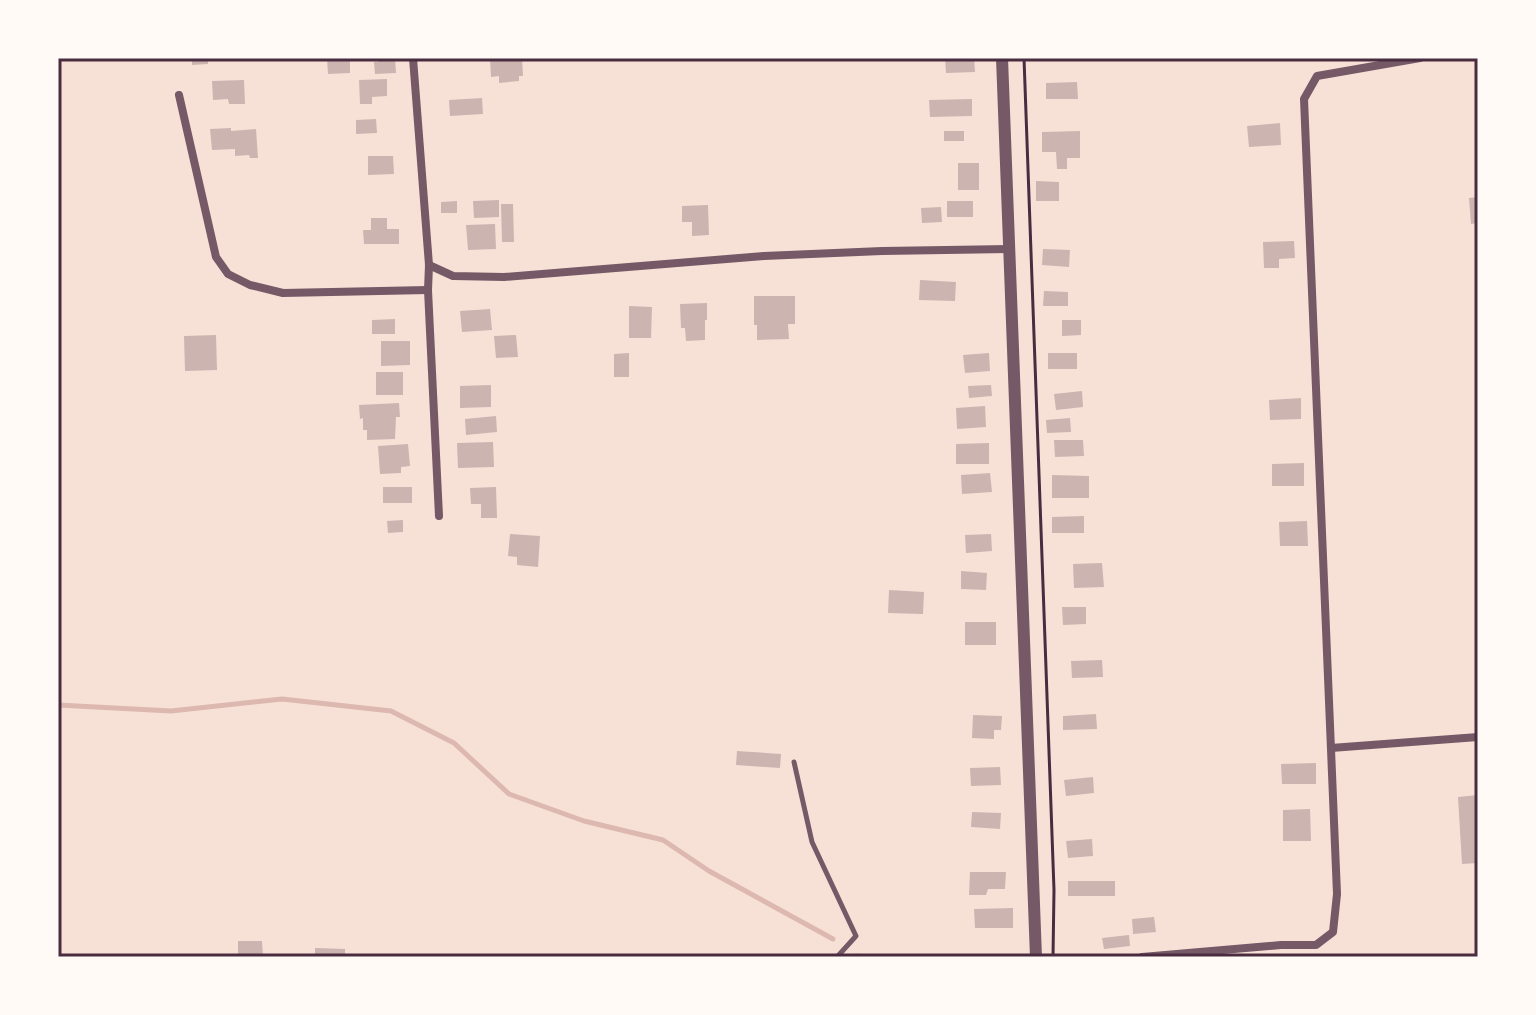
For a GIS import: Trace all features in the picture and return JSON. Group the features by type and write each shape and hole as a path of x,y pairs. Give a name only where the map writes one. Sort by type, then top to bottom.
{"street":[{"path":"413,58 429,265 439,516"},
{"path":"1002,58 1036,957"},
{"path":"1142,957 1281,945 1316,945 1333,932 1337,894 1304,99 1317,76 1420,58"},
{"path":"179,95 216,257 228,274 250,285 283,293 428,290"},
{"path":"429,265 453,276 504,277 764,256 1009,249"},
{"path":"1331,748 1478,737"}],"lane":[{"path":"794,762 812,842 856,936 837,957"}],"path":[{"path":"1024,58 1054,890 1053,957"}],"building":[{"path":"192,58 208,58 208,64 192,65"},
{"path":"327,58 350,59 350,73 328,74"},
{"path":"378,58 395,58 396,73 375,74 374,62 378,62"},
{"path":"490,58 522,58 523,76 519,76 519,81 499,83 499,76 491,77"},
{"path":"945,58 974,58 975,72 946,73"},
{"path":"387,79 387,96 372,97 372,104 360,104 359,80"},
{"path":"244,80 245,104 229,104 228,99 213,100 212,81"},
{"path":"1077,82 1078,99 1046,99 1046,83"},
{"path":"482,98 483,114 450,116 449,100"},
{"path":"972,99 972,116 930,117 929,100"},
{"path":"376,119 377,133 356,134 356,120"},
{"path":"1280,123 1281,145 1249,147 1247,126"},
{"path":"231,128 231,131 256,129 258,158 235,156 235,149 212,150 210,129"},
{"path":"944,131 964,131 964,141 944,141"},
{"path":"1080,131 1080,158 1067,158 1067,169 1057,169 1056,152 1042,152 1042,132"},
{"path":"368,156 393,156 394,174 368,175"},
{"path":"958,163 979,163 979,190 958,190"},
{"path":"1036,181 1059,182 1059,201 1036,201"},
{"path":"1478,197 1478,223 1471,224 1469,198"},
{"path":"499,200 499,217 474,218 473,201"},
{"path":"457,201 457,213 441,213 441,202"},
{"path":"947,201 973,201 973,217 947,217"},
{"path":"501,204 513,204 514,242 502,242"},
{"path":"708,205 709,235 692,236 692,222 682,222 682,206"},
{"path":"941,207 942,222 922,223 921,208"},
{"path":"371,218 387,218 387,229 399,229 399,244 364,244 363,230 371,230"},
{"path":"495,224 496,249 468,250 466,225"},
{"path":"1294,241 1295,258 1279,259 1279,268 1264,268 1263,242"},
{"path":"1043,249 1070,250 1069,267 1042,265"},
{"path":"920,280 956,282 955,301 919,300"},
{"path":"1044,291 1068,292 1068,306 1043,306"},
{"path":"754,296 795,296 795,324 788,324 789,339 757,340"},
{"path":"707,303 705,340 686,341 685,328 681,328 680,304"},
{"path":"629,306 652,307 651,338 629,338"},
{"path":"490,309 492,330 462,332 460,311"},
{"path":"395,319 395,334 372,334 372,320"},
{"path":"1062,320 1081,320 1081,335 1062,336"},
{"path":"216,335 217,370 185,371 184,336"},
{"path":"516,335 518,357 496,358 494,336"},
{"path":"381,341 410,341 410,365 381,366"},
{"path":"629,353 629,377 614,377 614,354"},
{"path":"989,353 990,371 965,373 963,355"},
{"path":"1048,353 1077,353 1077,369 1048,369"},
{"path":"376,372 403,372 403,395 376,395"},
{"path":"491,385 491,407 460,408 460,386"},
{"path":"991,385 992,396 969,398 968,386"},
{"path":"1082,391 1083,407 1056,410 1054,394"},
{"path":"1301,398 1301,419 1270,420 1269,400"},
{"path":"399,403 400,417 396,417 395,439 367,440 359,405"},
{"path":"985,406 986,427 957,429 956,408"},
{"path":"496,416 497,432 466,435 465,419"},
{"path":"1070,418 1071,432 1047,433 1046,420"},
{"path":"1054,440 1083,440 1084,456 1055,457"},
{"path":"493,442 494,467 458,468 457,443"},
{"path":"989,443 989,464 956,464 956,444"},
{"path":"408,444 410,466 401,467 401,473 380,474 378,446"},
{"path":"1304,463 1304,486 1272,486 1272,464"},
{"path":"990,473 992,492 962,494 961,475"},
{"path":"1052,475 1089,476 1089,498 1052,498"},
{"path":"383,487 412,487 412,503 383,503"},
{"path":"496,487 497,518 481,518 481,504 471,504 470,488"},
{"path":"1084,516 1084,533 1052,533 1052,517"},
{"path":"403,520 403,532 388,533 387,521"},
{"path":"1307,521 1308,546 1280,546 1279,522"},
{"path":"510,534 540,536 538,567 517,565 517,557 508,556"},
{"path":"991,534 992,551 966,553 965,535"},
{"path":"1102,563 1104,587 1074,588 1073,564"},
{"path":"961,571 987,573 986,590 961,589"},
{"path":"889,590 924,592 923,614 888,613"},
{"path":"1062,607 1086,607 1086,624 1063,625"},
{"path":"965,622 996,622 996,645 965,645"},
{"path":"1102,660 1103,677 1072,678 1071,661"},
{"path":"1096,714 1097,729 1063,730 1063,716"},
{"path":"973,715 1002,716 1001,730 994,730 994,739 972,738"},
{"path":"737,751 781,754 780,768 736,765"},
{"path":"1316,763 1316,784 1282,784 1281,764"},
{"path":"1000,767 1001,785 971,786 970,768"},
{"path":"1093,777 1094,793 1066,796 1064,780"},
{"path":"1478,795 1478,863 1462,864 1458,797"},
{"path":"1310,809 1311,841 1283,841 1283,810"},
{"path":"972,812 1001,813 1000,829 971,827"},
{"path":"1092,839 1093,856 1068,858 1066,841"},
{"path":"970,872 1006,872 1005,889 988,889 986,895 969,895"},
{"path":"1068,881 1115,881 1115,896 1068,896"},
{"path":"1013,908 1013,928 975,928 974,909"},
{"path":"1154,917 1156,932 1133,934 1132,919"},
{"path":"1129,935 1130,946 1104,949 1102,938"},
{"path":"238,941 262,941 263,957 238,957"},
{"path":"315,948 345,949 345,957 315,957"}],"waterway":[{"path":"58,705 171,711 282,699 391,711 454,743 509,794 584,821 663,840 709,871 833,939"},
{"path":"856,956 864,957"}]}
